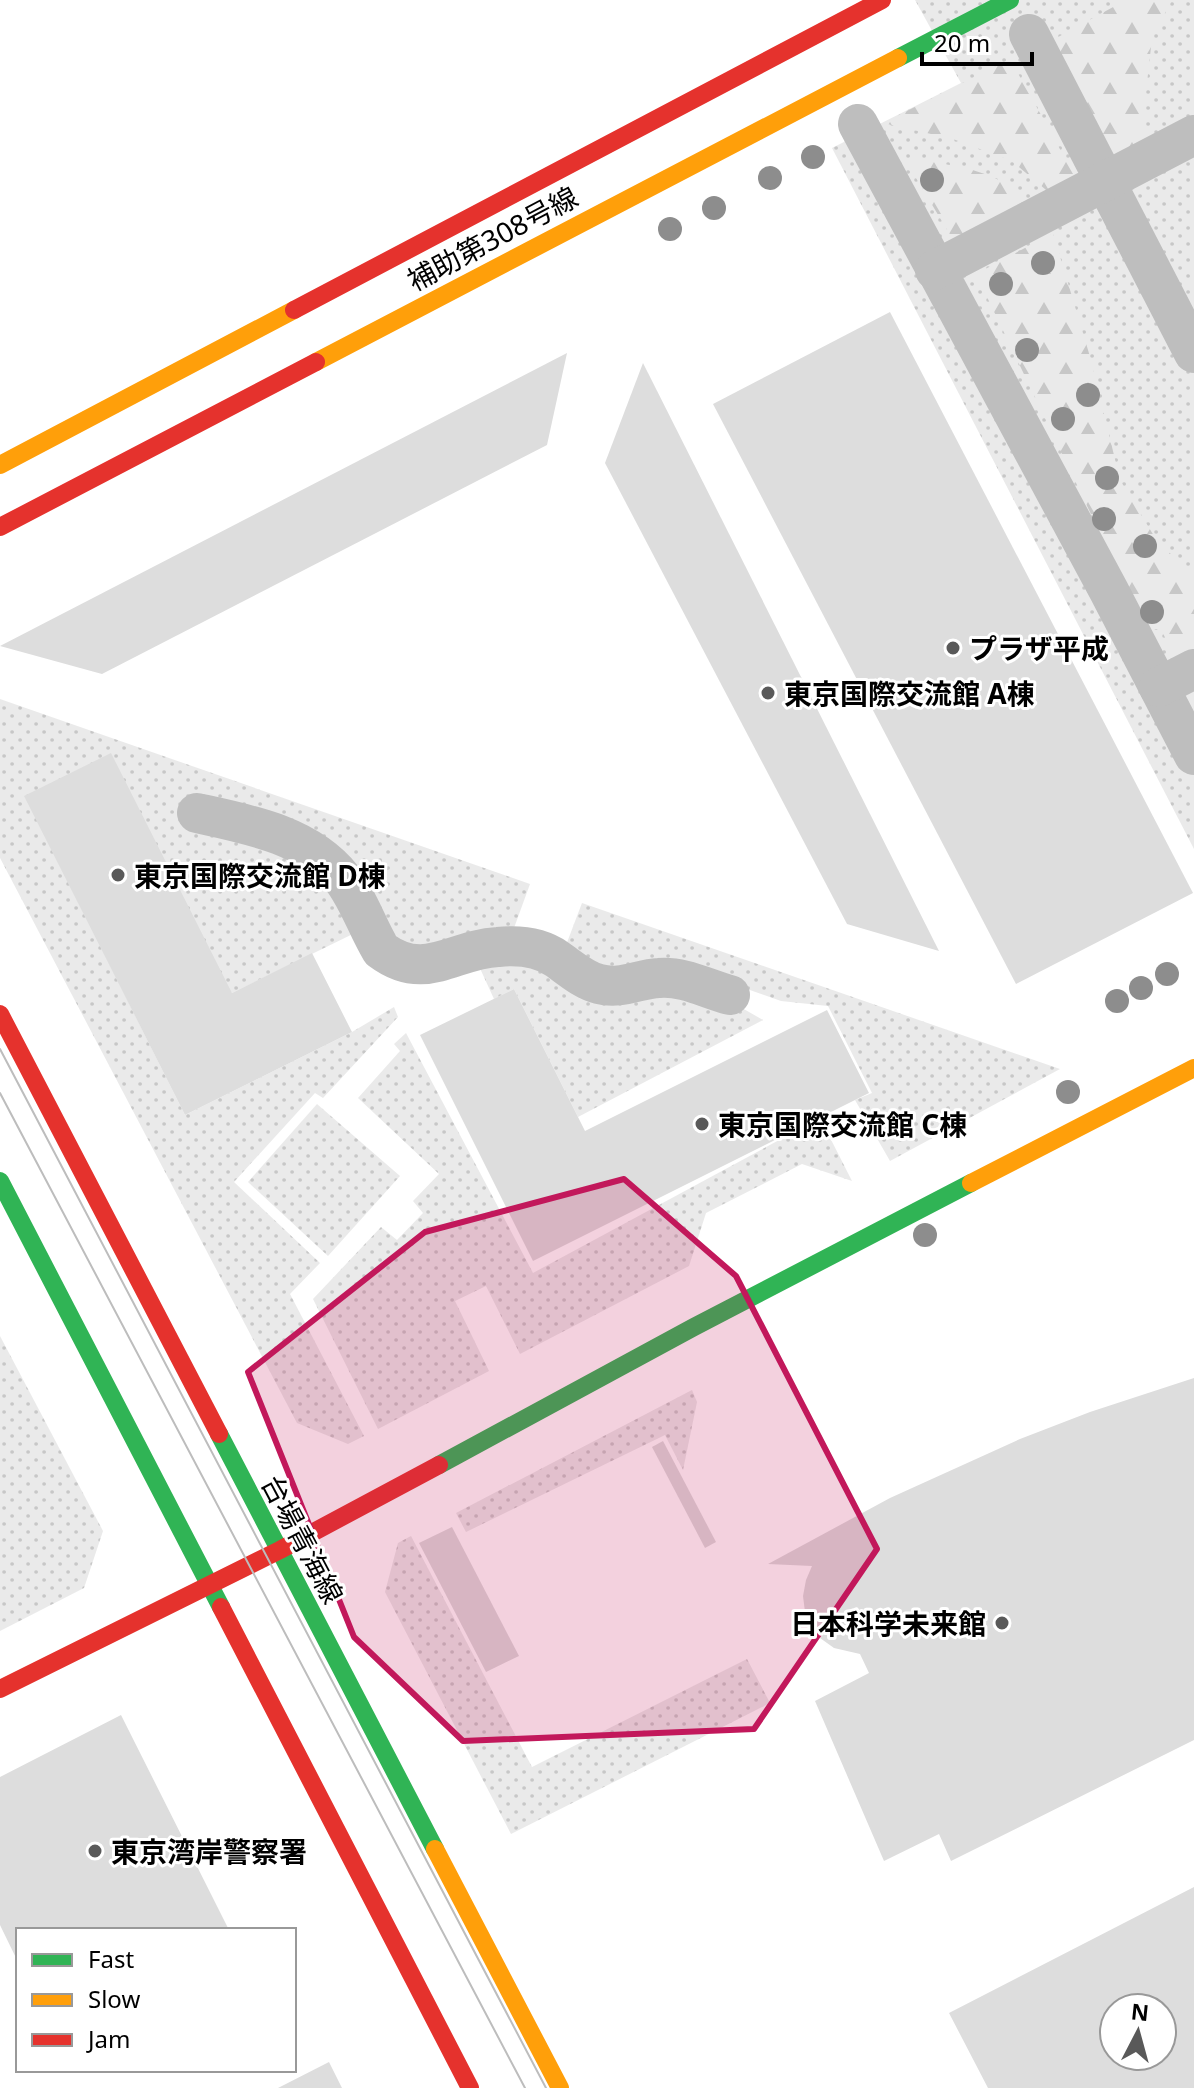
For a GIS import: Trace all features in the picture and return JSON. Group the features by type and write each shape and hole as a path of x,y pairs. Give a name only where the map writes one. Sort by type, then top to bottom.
{"street":[{"name":"補助第308号線","path":"0,465 882,0"},
{"name":"補助第308号線","path":"0,527 1010,0"},
{"path":"1029,34 1194,353"},
{"path":"858,124 1194,755"},
{"path":"935,270 1194,135"},
{"path":"1159,687 1194,669"},
{"path":"197,813 277,835 317,855 343,879 381,950 407,963 425,965 496,946 523,947 556,958 596,983 625,986 655,978 672,978 730,995"},
{"name":"台場青海線","path":"0,1014 560,2088"},
{"path":"0,1689 280,1550 708,1320 1194,1068"},
{"path":"0,1181 470,2088"}],"highlighted area":[{"path":"624,1179 736,1276 877,1549 754,1729 463,1741 354,1637 248,1372 425,1232"}],"green space":[{"path":"915,0 1194,0 1194,849 832,148 961,83"},
{"path":"1126,0 1172,0 1152,38 1143,119 1148,147 1111,164 1049,42"},
{"path":"1010,59 1077,180 1052,195 1012,161 953,139 883,123"},
{"path":"904,158 980,172 1007,184 1034,204 955,243"},
{"path":"1053,233 1091,360 1120,480 1154,536 1194,579 1194,658 1178,665 1161,629 1146,629 976,274"},
{"path":"0,699 530,884 510,939 422,958 306,858 359,931 232,993 25,796 185,1115 352,1032 394,1007 398,1017 323,1098 315,1093 234,1182 320,1263 290,1294 364,1436 348,1444 297,1423 0,858"},
{"path":"582,903 1060,1069 890,1161 855,1100 872,1093 828,1006 781,1001 747,989 634,976 563,953"},
{"path":"504,955 742,1008 763,1020 578,1117 514,989 494,999 478,964"},
{"path":"406,1033 533,1273 820,1118 852,1181 802,1164 706,1213 689,1266 520,1354 486,1286 455,1301 489,1371 378,1429 313,1299 381,1227 397,1240 423,1213 413,1201 439,1174 358,1098 400,1051 394,1044"},
{"path":"317,1104 400,1176 328,1256 248,1182"},
{"path":"0,1336 103,1531 84,1588 0,1631"},
{"path":"692,1390 697,1402 683,1470 665,1435 466,1532 456,1513"},
{"path":"411,1536 532,1767 747,1659 770,1703 511,1834 385,1592 398,1543"}],"building":[{"name":"プラザ平成","path":"890,312 1193,893 1016,984 713,404"},
{"path":"567,353 547,445 102,674 0,646"},
{"name":"東京国際交流館 A棟","path":"643,363 939,951 847,924 605,463"},
{"name":"東京国際交流館 D棟","path":"111,753 232,993 312,953 352,1032 185,1115 24,796"},
{"name":"東京国際交流館 C棟","path":"514,989 585,1131 827,1010 869,1093 533,1261 420,1035"},
{"name":"日本科学未来館","path":"1194,1378 1194,1740 951,1861 939,1834 884,1861 815,1701 869,1673 860,1654 834,1648 811,1627 803,1596 812,1566 768,1564 890,1498 1020,1439"},
{"path":"663,1441 716,1542 705,1548 652,1447"},
{"path":"452,1527 519,1656 486,1672 419,1543"},
{"name":"東京湾岸警察署","path":"121,1715 228,1928 16,1928 16,1958 0,1925 0,1777"},
{"path":"1194,1887 1194,2088 988,2088 949,2013"},
{"path":"329,2062 342,2088 278,2088"}],"tram line":[{"path":"0,1049 546,2088"},
{"path":"0,1093 525,2088"}],"traffic: fast":[{"path":"898,58 1010,0"},
{"path":"0,1181 221,1607"},
{"path":"439,1465 694,1327 971,1183"},
{"path":"219,1434 435,1849"}],"traffic: slow":[{"path":"316,362 898,58"},
{"path":"0,465 294,310"},
{"path":"971,1183 1194,1068"},
{"path":"435,1849 560,2088"}],"traffic: jam":[{"path":"294,310 882,0"},
{"path":"0,527 316,362"},
{"path":"0,1014 219,1434"},
{"path":"0,1689 280,1550 439,1465"},
{"path":"221,1607 470,2088"}],"place":[{"name":"プラザ平成","path":"953,648"},
{"name":"東京国際交流館 A棟","path":"768,693"},
{"name":"東京国際交流館 D棟","path":"118,875"},
{"name":"東京国際交流館 C棟","path":"702,1124"},
{"name":"日本科学未来館","path":"1002,1623"},
{"name":"東京湾岸警察署","path":"95,1851"}]}
